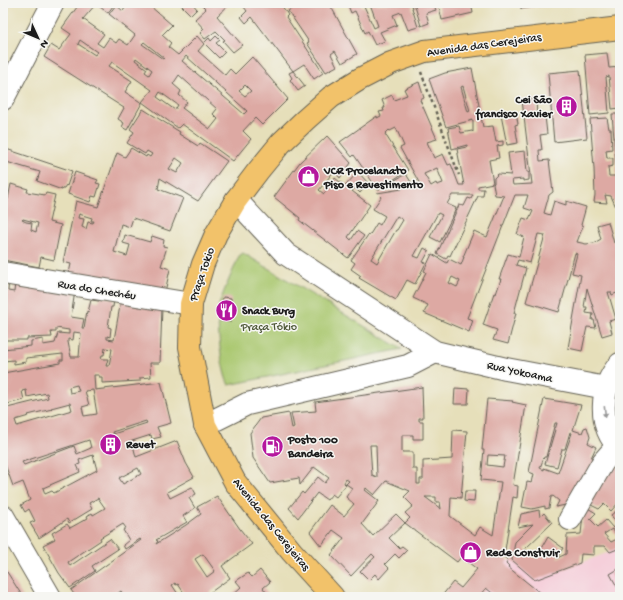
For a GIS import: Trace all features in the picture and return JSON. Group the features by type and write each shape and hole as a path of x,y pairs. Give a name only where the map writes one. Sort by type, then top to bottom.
{"main road":[{"name":"Avenida das Cerejeiras","path":"236,200 281,143 331,97 391,63 425,51 620,28"},
{"name":"Praça Tokio","path":"205,425 190,347 190,304 202,264 213,240 236,200"},
{"name":"Avenida das Cerejeiras","path":"205,425 235,482 292,552 333,597"}],"street":[{"path":"3,99 53,3"},
{"path":"205,425 247,404 408,366 435,352 286,254 236,200"},
{"name":"Rua do Chechéu","path":"3,273 190,304"},
{"name":"Rua Yokoama","path":"435,352 506,369 606,388"},
{"path":"570,519 603,462 619,447 607,428 604,408 606,388 614,370 620,364"},
{"path":"3,516 50,597"}],"path":[{"path":"415,55 459,175"}],"shaded area":[{"path":"620,548 620,597 478,597 508,560 512,560 535,580"}],"green space":[{"name":"Praça Tókio","path":"243,253 402,349 229,385 226,379 221,357 218,319 219,309 222,296 239,256"}],"building":[{"path":"80,3 115,3 108,13 96,4 83,19 104,34 97,43 103,47 109,38 116,43 119,39 128,45 135,35 109,14 116,5 123,11 127,5 125,3 153,3 150,6 172,25 162,35 171,43 168,47 178,55 197,36 204,44 198,51 225,75 230,69 235,74 252,57 288,99 262,125 255,118 243,131 251,139 233,161 182,124 178,128 142,102 152,90 112,62 109,66 132,81 125,92 142,103 127,130 122,127 124,123 118,119 124,108 44,57 51,45 59,50 71,34 62,28","holes":["80,40 97,52 95,55 78,44","144,42 164,58 163,59 142,44","186,56 247,111 244,114 182,61","136,58 152,70 149,75 145,72 147,69 135,60","179,75 217,109 213,114 218,119 210,129 182,108 187,102 179,95 181,91 173,84","245,85 251,91 245,96 239,91","160,92 178,105 175,110 157,97"]},
{"path":"179,3 192,3 197,9 191,15"},
{"path":"231,3 217,16 242,45 233,52 223,41 225,40 216,31 205,39 200,33 204,29 195,19 206,9 201,4"},
{"path":"241,3 280,3 288,15 286,17 323,73 314,79 304,64 293,71 252,17 246,23 241,17 247,11"},
{"path":"287,3 329,3 357,54 342,63 335,51 331,54 337,66 326,72 307,43 309,42 288,11 291,9"},
{"path":"347,3 360,3 362,7 364,6 374,28 378,26 370,4 411,3 418,27 408,30 401,12 393,15 397,25 380,32 385,41 375,45 368,31 365,33 355,11 351,13"},
{"path":"414,3 433,3 436,10 426,13 429,23 421,26"},
{"path":"438,3 471,3 473,13 442,20"},
{"path":"521,3 534,3 534,7 521,9"},
{"path":"537,3 564,3 564,4 537,7"},
{"path":"216,36 220,40 216,43 225,52 219,58 204,43 209,38 211,41"},
{"path":"607,53 609,68 620,67 620,108 612,109 609,76 606,77 609,113 590,115 585,55"},
{"path":"472,68 483,127 493,126 496,142 503,141 503,145 497,146 499,158 489,160 493,183 478,186 478,189 484,189 483,196 478,196 450,256 448,255 446,259 437,254 459,205 464,206 468,198 471,199 473,195 452,195 447,204 456,208 440,242 430,237 442,215 438,213 414,256 419,258 424,248 429,251 423,262 426,263 415,284 407,280 396,300 359,278 361,276 351,269 355,263 351,260 377,223 380,225 385,216 373,209 381,197 377,193 402,189 395,180 406,174 414,187 421,186 400,148 404,146 396,128 390,131 389,130 385,134 408,170 378,190 354,155 352,157 340,142 377,116 377,118 381,116 379,112 384,111 383,108 385,108 382,100 392,95 394,100 407,95 404,89 419,82 424,98 420,100 437,139 427,142 434,158 443,154 448,165 451,164 459,185 464,185 457,149 467,147 467,145 452,149 448,128 459,126 461,133 473,132 473,120 446,127 429,79 445,73","holes":["463,86 470,111 468,112 461,87","437,168 443,183 437,185 436,183 431,186 424,174","397,216 403,220 377,263 371,259"]},
{"name":"Cei São francisco Xavier","path":"580,70 587,138 554,142 548,73"},
{"path":"293,71 305,86 298,91 290,80 292,78 289,73"},
{"path":"536,99 537,117 545,116 547,134 540,135 542,150 539,150 540,161 549,160 553,192 549,195 544,213 550,215 554,201 566,205 566,201 586,207 581,225 583,226 577,242 586,244 594,243 601,239 597,225 608,222 614,243 620,238 620,295 619,292 612,295 611,292 608,292 616,319 609,321 612,333 602,336 587,288 584,307 587,307 586,313 593,314 592,320 594,320 596,328 587,327 582,351 568,348 581,275 572,273 577,254 575,253 559,312 526,302 545,235 538,234 530,263 518,260 516,265 526,268 514,313 516,313 508,344 493,340 497,330 483,325 494,293 496,294 501,279 499,279 508,254 519,257 524,237 517,234 523,218 529,220 533,211 524,208 528,195 515,195 467,318 473,320 469,332 424,313 428,305 413,298 426,272 424,271 432,254 447,263 449,259 461,265 474,231 487,237 504,196 495,195 493,184 494,178 498,174 511,175 508,153 525,151 527,172 529,172 529,180 512,180 513,185 532,184 522,100","holes":["452,277 460,281 457,287 449,283"]},
{"path":"143,109 180,132 179,134 198,146 200,143 227,161 198,201 160,178 158,189 183,198 170,231 133,218 130,227 121,224 114,252 127,256 130,245 123,243 125,235 150,242 152,236 164,240 163,246 167,247 161,266 170,269 165,292 69,273 71,264 63,262 76,201 98,207 117,153 125,157 131,148 146,157 147,155 150,157 152,154 147,151 145,154 127,143 134,132 130,129","holes":["176,158 183,163 177,173 169,169","79,214 92,218 91,221 94,221 93,223 88,222 86,229 82,227 84,219 78,218"]},
{"path":"516,112 518,124 515,125 518,143 507,145 501,115"},
{"path":"612,114 617,114 618,127 620,127 620,216 611,196 605,195 607,203 594,202 594,168 590,119 607,118 609,129 611,129 612,149 606,150 607,158 613,158 613,166 608,167 609,176 617,176"},
{"path":"327,136 351,163 340,178 334,171 319,190 324,194 335,178 345,186 358,172 368,183 360,193 355,188 352,191 370,205 348,237 351,240 357,231 364,236 348,258 299,220 300,218 274,197 300,162"},
{"path":"3,148 72,171 67,186 66,185 62,188 62,190 37,181 40,172 3,161"},
{"path":"75,172 98,180 96,183 100,184 96,197 92,196 90,202 68,194"},
{"path":"11,184 28,189 27,192 55,195 49,222 61,225 54,260 41,257 39,267 3,260 3,198 8,199","holes":["22,220 38,223 36,232 31,230 32,223"]},
{"path":"3,277 9,278 8,291 14,292 15,283 75,291 71,317 84,319 82,328 84,328 87,311 88,312 91,300 99,301 100,296 114,299 113,307 111,307 108,327 111,328 110,337 107,336 107,339 114,340 121,300 162,308 160,363 150,363 151,377 140,378 140,381 102,383 102,377 99,377 99,375 94,375 95,390 161,382 171,423 157,427 161,437 152,439 151,435 129,442 130,446 133,445 136,457 177,441 186,463 194,477 167,492 170,498 192,487 196,494 189,498 195,508 183,516 187,522 156,540 158,541 156,544 201,514 197,507 217,496 252,544 222,566 230,578 204,597 180,597 125,597 121,591 113,597 76,597 71,590 141,540 140,539 125,549 123,545 129,540 123,530 126,528 123,524 100,538 101,540 68,562 70,566 110,539 118,549 92,566 95,571 70,588 59,573 43,545 55,539 52,533 67,524 70,528 88,518 87,516 92,513 93,515 105,508 98,498 89,503 92,509 69,523 67,519 39,538 30,523 35,521 29,509 25,512 21,505 30,500 23,482 13,486 3,459 3,430 5,429 3,422 3,409 48,398 47,393 27,397 26,390 22,391 24,400 3,405 3,373 60,363 60,360 63,360 63,354 26,358 26,362 14,364 14,360 3,361 3,349 31,346 31,341 43,339 43,345 55,343 58,333 69,334 69,330 56,328 56,332 51,332 52,337 27,338 27,340 3,340","holes":["74,332 81,333 79,357 71,357 68,339 73,340","105,348 112,349 109,366 106,366 108,359 101,359 102,355 104,355","77,385 79,391 70,393 69,387","93,390 97,414 84,416 82,407 89,405 85,391","70,403 72,410 17,426 15,420 29,416 28,415","146,421 147,423 113,434 112,432","89,440 91,448 77,454 74,446 24,465 22,462","93,455 97,470 54,493 52,491 45,494 43,488 80,472 77,465 80,464 79,460","138,468 141,474 123,484 119,478","203,554 215,571 207,577 195,559","175,583 176,585 178,584 184,593 180,597 172,585"]},
{"name":"Snack Burg","path":"223,297 231,298 231,322 221,321"},
{"path":"422,387 423,418 419,418 419,421 423,421 423,439 413,439 413,435 402,435 402,452 413,452 413,469 417,469 417,484 420,484 420,479 423,479 423,461 452,459 453,430 467,431 461,498 451,497 450,516 475,535 480,527 493,535 501,482 481,480 484,450 482,450 487,399 513,401 512,402 526,405 513,485 518,486 517,498 513,497 504,557 508,560 506,563 509,566 508,567 545,597 497,597 486,588 478,597 441,597 453,582 461,588 477,569 461,557 457,562 405,523 389,538 399,548 402,546 407,550 399,558 395,554 385,564 389,568 379,579 375,574 369,580 360,571 375,557 372,554 351,576 331,555 344,538 333,530 321,546 310,532 330,505 344,516 354,504 346,497 352,488 346,484 349,481 346,479 344,483 346,485 336,497 332,494 327,500 317,493 298,518 289,508 302,492 304,494 318,477 325,483 329,478 314,467 300,485 299,478 270,483 253,458 250,433 261,418 289,413 292,428 294,427 291,413 316,411 315,402","holes":["370,445 376,445 377,477 372,475","488,455 505,456 503,467 487,465","386,481 410,491 404,497 413,506 405,513 410,518 405,523 396,514 373,536 362,524 379,501 365,490 366,488 374,495","425,497 436,497 436,502 440,502 441,509"]},
{"path":"455,388 469,389 468,404 454,404"},
{"path":"544,399 581,405 573,430 582,433 584,428 587,427 590,437 588,443 596,447 591,458 599,462 570,497 575,503 556,507 559,501 553,496 551,497 549,508 545,509 545,506 532,509 522,507 527,482 532,483 534,474 529,472","holes":["555,423 557,423 545,464 557,467 562,449 565,449 570,432 572,433 558,473 540,468 544,457 546,457"]},
{"path":"610,462 620,469 620,501 611,511 604,504 599,509 587,503"},
{"path":"465,491 475,491 474,502 464,501"},
{"path":"586,507 596,513 590,519 598,527 606,520 613,528 620,524 620,548 610,552 605,546 594,546 594,555 581,554 580,563 535,580 512,560 515,542 533,524 518,527 521,514 539,510 540,517 544,513 552,523 525,549 536,558 548,537 563,548 557,558 566,554 567,535 581,534 583,515","holes":["612,529 619,538 611,542 604,534"]},
{"path":"620,508 620,522 617,524 611,515"},
{"path":"620,568 620,592 610,574"},
{"path":"260,570 270,582 263,588 270,597 230,597 241,587 236,581 248,573 252,577"},
{"path":"7,572 23,597 3,597 3,575"}],"place":[{"name":"Cei São francisco Xavier","path":"567,106"},
{"name":"VCR Procelanato Piso e Revestimento","path":"309,177"},
{"name":"Snack Burg","path":"227,310"},
{"name":"Revet","path":"110,444"},
{"name":"Posto 100 Bandeira","path":"273,446"},
{"name":"Rede Construir","path":"470,552"}]}
